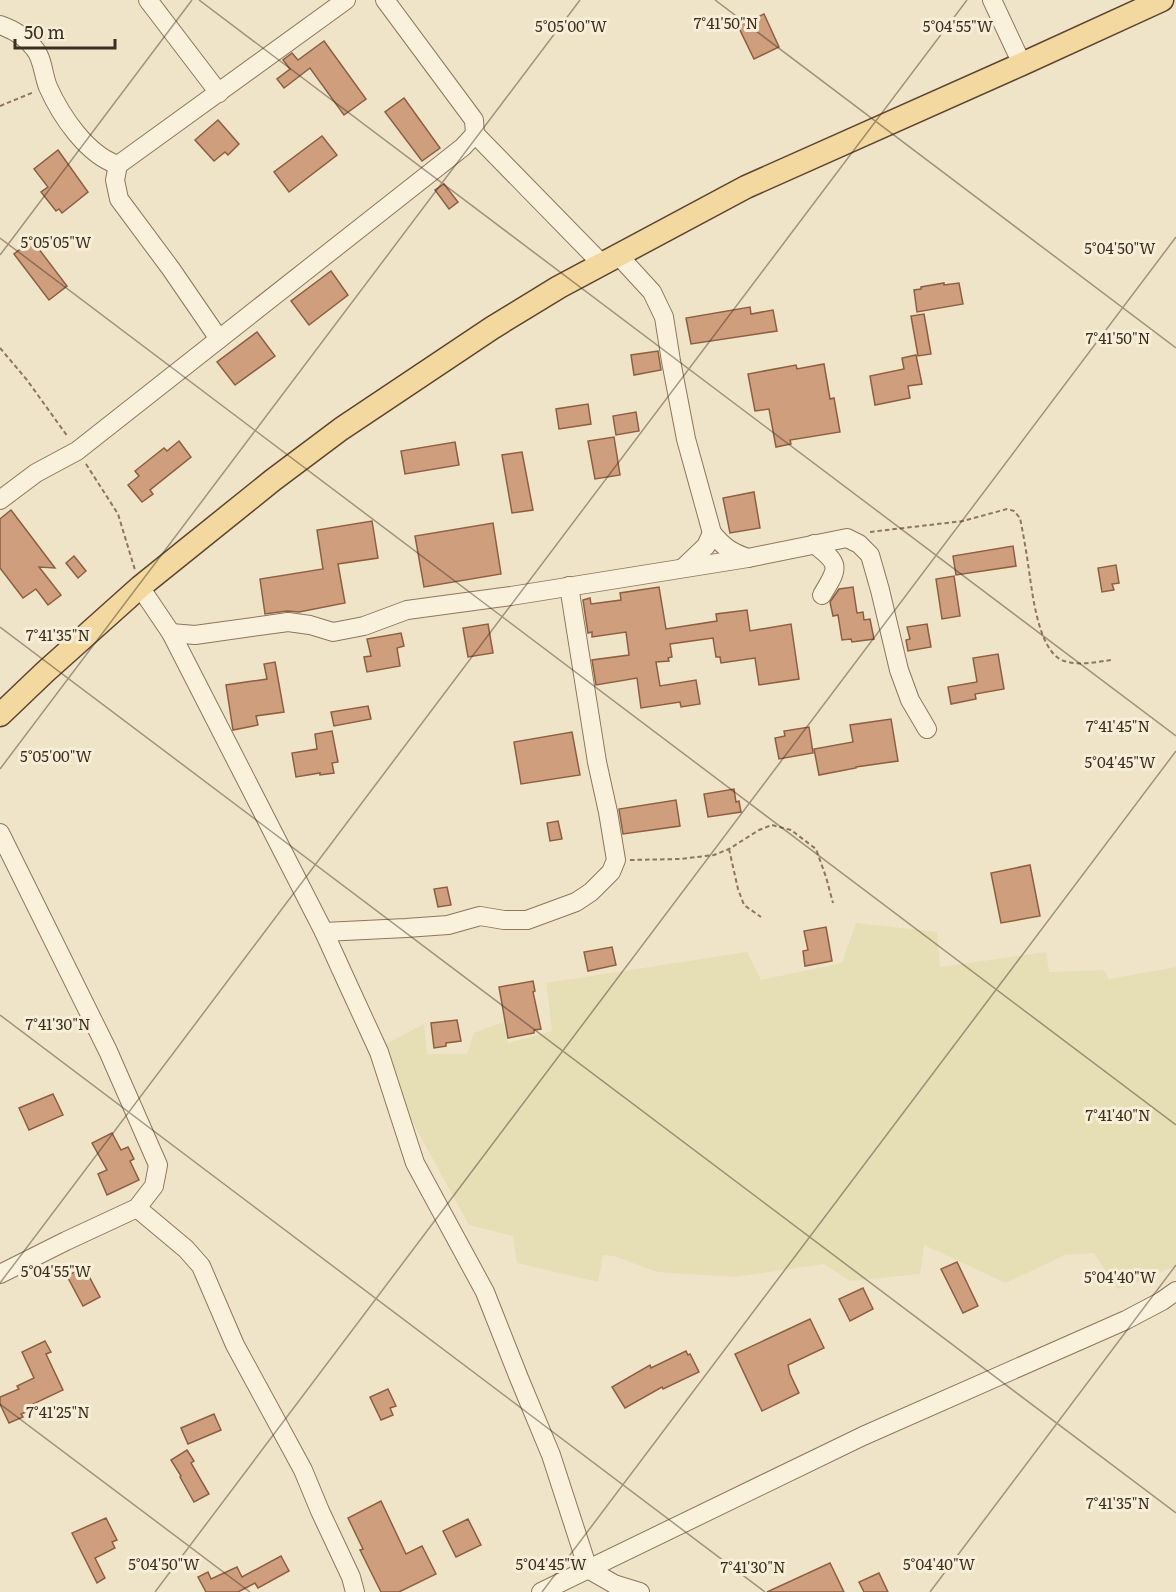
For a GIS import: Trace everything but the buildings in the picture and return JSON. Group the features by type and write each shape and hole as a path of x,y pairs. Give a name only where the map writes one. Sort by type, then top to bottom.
{"main road":[{"path":"0,715 140,587 273,480 341,429 492,328 559,287 746,187 1162,0"}],"street":[{"path":"148,0 219,93"},
{"path":"219,339 171,269 118,199 114,180 118,165 345,0"},
{"path":"384,0 474,120 475,134 610,260 652,291 664,317 686,439 712,533 721,544 734,553 748,558"},
{"path":"992,0 1022,64"},
{"path":"0,25 22,34 36,50 47,86 66,121 87,145 107,162 118,165"},
{"path":"0,500 36,473 77,451 463,147 475,134"},
{"path":"683,568 706,546 712,533"},
{"path":"171,633 195,635 288,622 310,625 333,632 364,626 407,609 748,558 847,538 859,544 870,555 899,670 910,700 927,729"},
{"path":"814,544 827,554 836,569 822,595"},
{"path":"324,932 448,925 480,916 504,920 527,920 576,902 591,892 611,872 616,861 597,762 569,586"},
{"path":"140,587 171,633 324,932 379,1052 416,1163 485,1292 551,1455 588,1569 615,1584 640,1592"},
{"path":"0,833 108,1051 158,1165 154,1186 137,1208 66,1240 0,1274"},
{"path":"137,1208 186,1249 201,1266 235,1345 303,1470 351,1577 355,1592"},
{"path":"541,1592 863,1436 1171,1298"}],"path":[{"path":"0,106 47,86"},
{"path":"847,538 876,530 963,522 1007,509 1014,511 1020,518 1033,601 1044,640 1062,661 1081,664 1111,660"},
{"path":"616,861 680,860 714,855 772,825 791,830 816,849 833,903"},
{"path":"729,849 744,905 761,917"}],"shaded area":[{"path":"856,923 937,932 940,967 1046,952 1049,972 1104,970 1109,979 1176,967 1176,1266 1118,1289 1094,1253 1065,1255 1006,1283 924,1245 920,1274 850,1281 824,1264 735,1277 657,1272 614,1256 603,1255 598,1282 517,1263 513,1236 469,1225 400,1099 382,1046 424,1024 427,1054 467,1054 474,1033 503,1022 508,1043 552,1031 546,983 747,952 761,980 842,963"}]}
